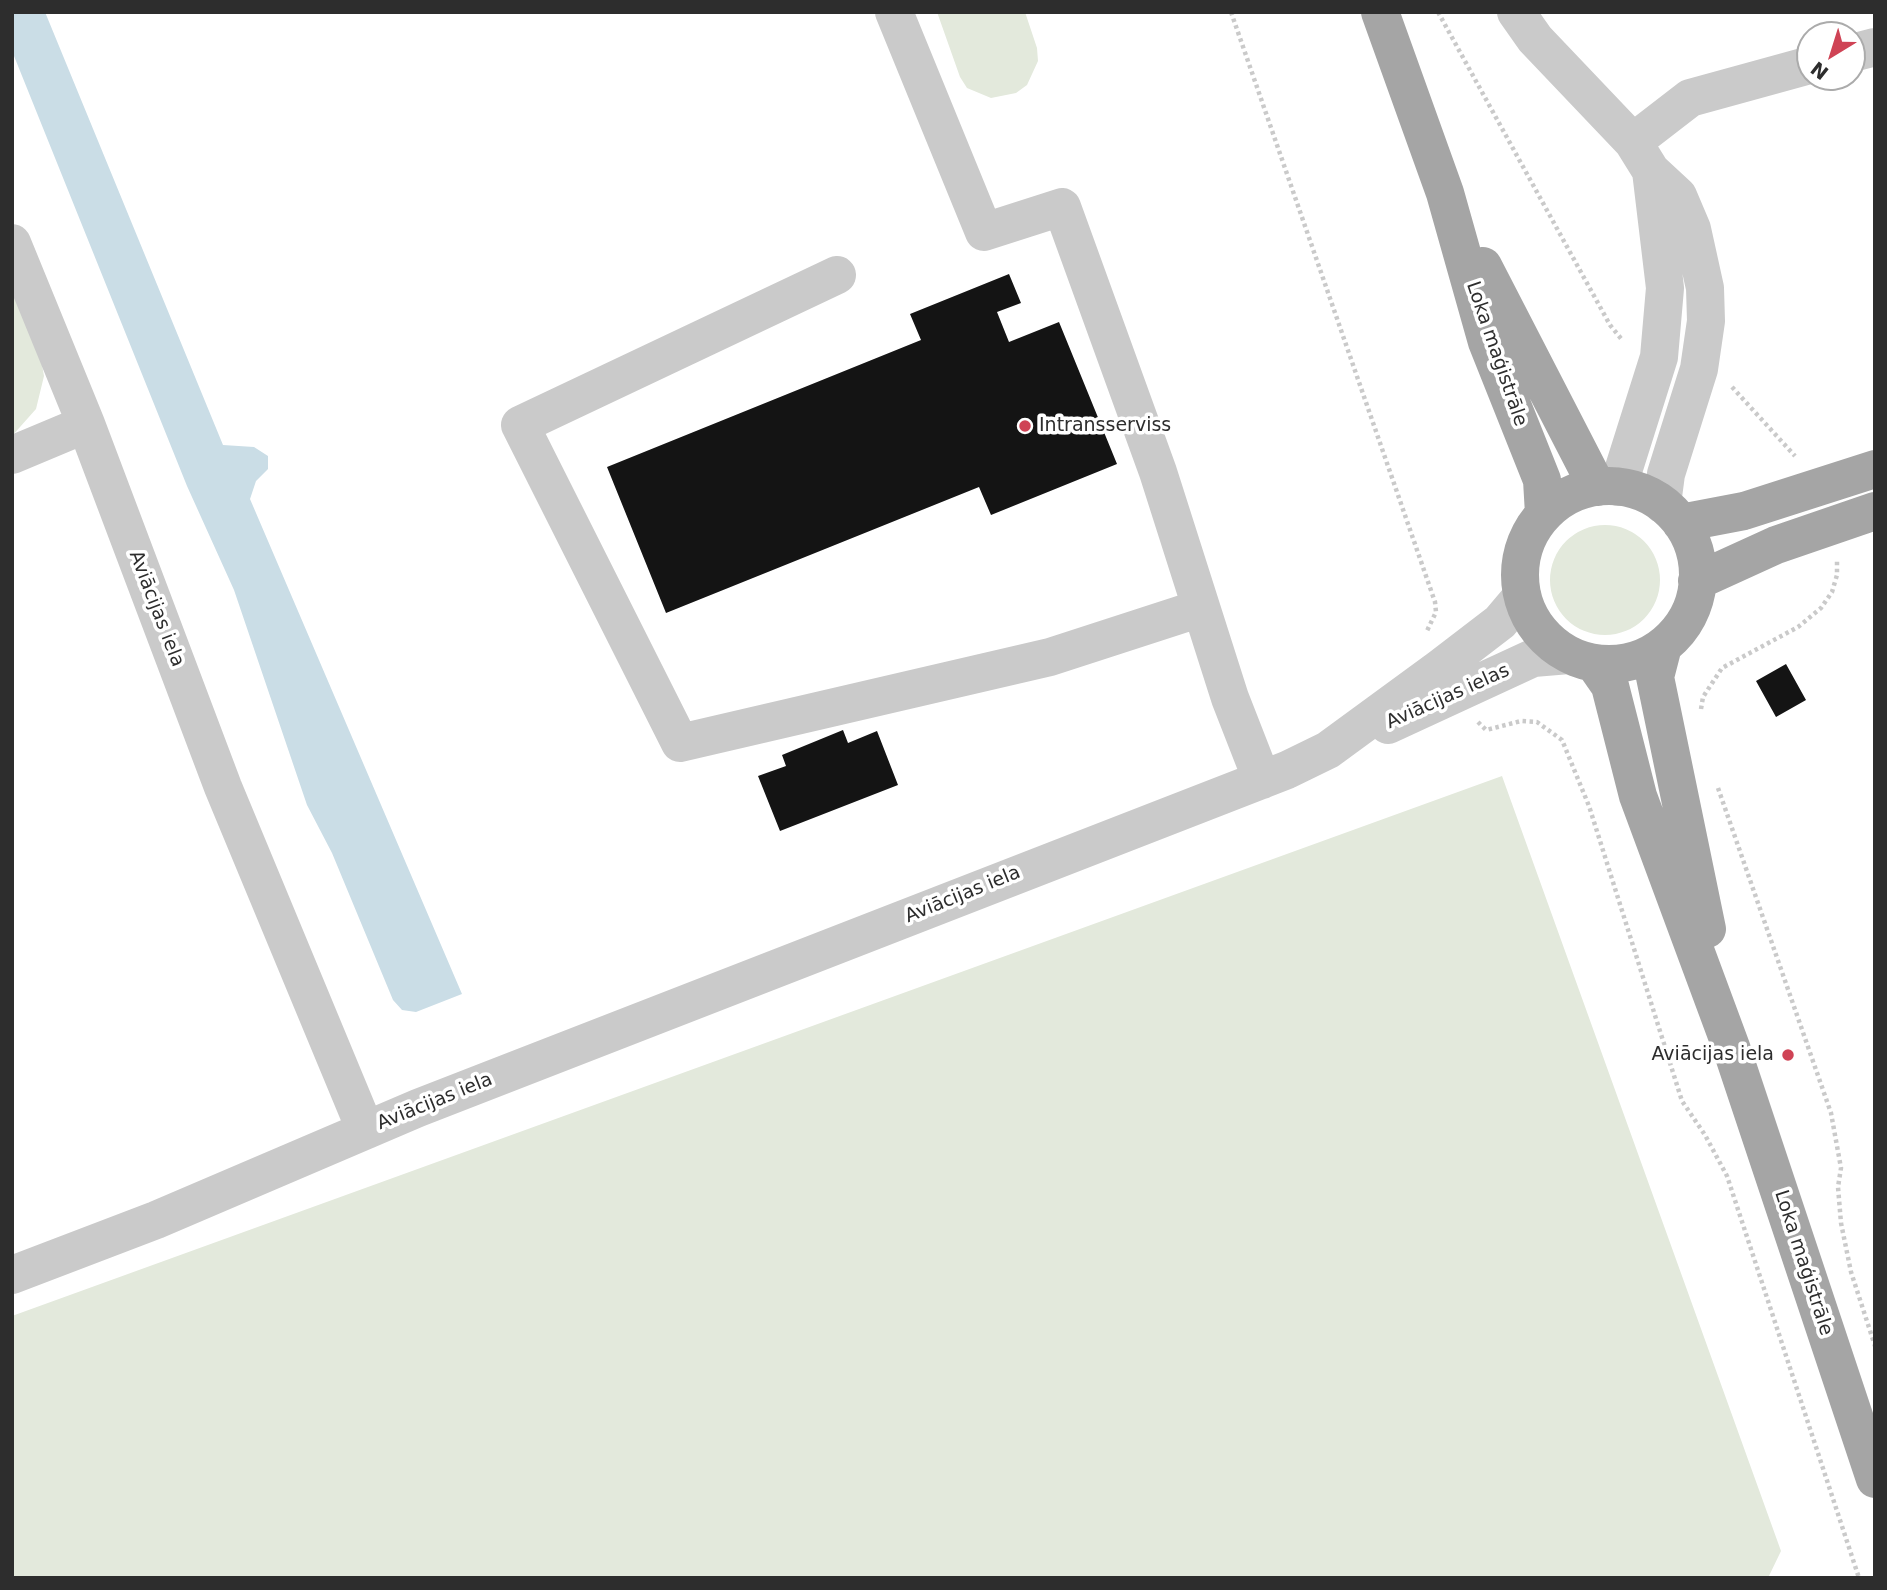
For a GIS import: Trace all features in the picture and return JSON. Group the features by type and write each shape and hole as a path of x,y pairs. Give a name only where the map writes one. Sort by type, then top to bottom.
{"main road":[{"name":"Loka maģistrāle","path":"1380,12 1445,193 1488,342 1542,480 1544,514"},
{"name":"Loka maģistrāle","path":"1445,193 1607,487"},
{"path":"1672,514 1744,511 1875,469"},
{"path":"1607,487 1641,493 1672,514 1694,551 1698,581 1687,617 1663,646 1630,661 1582,659 1548,640 1531,620 1522,596 1520,574 1522,552 1531,531 1544,514 1563,499 1607,487"},
{"path":"1698,581 1776,545 1875,511"},
{"name":"Loka maģistrāle","path":"1663,646 1655,677 1731,1047"},
{"name":"Loka maģistrāle","path":"1582,659 1610,686 1638,796 1731,1047 1875,1479"}],"street":[{"path":"894,12 984,232 1062,207 1158,472 1230,698 1262,780"},
{"path":"1516,12 1535,38 1678,196 1692,229 1705,288 1706,321 1699,369 1666,474 1672,514"},
{"path":"1607,487 1659,357 1665,288 1642,157 1690,98 1796,69"},
{"name":"Aviācijas iela","path":"12,243 86,424 223,787 365,1129"},
{"path":"837,275 520,425 680,743 1050,657 1201,608"},
{"path":"12,454 86,424"},
{"path":"1448,682 1522,596"},
{"name":"Aviācijas ielas","path":"1328,750 1448,682 1533,658 1582,659"},
{"name":"Aviācijas iela","path":"12,1275 156,1220 365,1129 1262,780 1328,750"}],"path":[{"path":"1231,12 1435,602 1436,612 1427,628 1423,645 1486,730 1521,721 1537,722 1562,740 1589,806 1682,1101 1705,1135 1727,1176 1858,1578"},
{"path":"1700,713 1703,697 1722,667 1798,627 1821,608 1832,592 1837,575 1836,559"},
{"path":"1713,775 1831,1113 1841,1168 1838,1187 1841,1223 1851,1272 1875,1346"}],"shaded area":[{"path":"12,12 45,12 223,445 254,447 268,456 268,469 256,481 250,499 462,994 416,1012 402,1010 393,1000 332,853 307,805 234,590 187,486 12,51"},
{"path":"937,12 1025,12 1037,48 1038,61 1027,85 1016,93 991,98 967,88 960,77"},
{"path":"12,290 41,359 44,376 36,409 12,436"},
{"path":"1605,525 1626,530 1644,541 1655,559 1660,580 1655,601 1644,619 1626,630 1605,635 1584,630 1566,619 1555,601 1550,580 1555,559 1566,541 1584,530"},
{"path":"1502,776 1781,1551 1768,1578 12,1578 12,1316"}],"building":[{"path":"1009,274 1021,303 997,312 1009,342 1059,322 1117,464 991,515 979,487 666,613 607,467 921,340 910,314"},
{"path":"1786,664 1806,700 1776,717 1756,681"},
{"path":"843,730 848,743 877,731 898,785 780,831 758,776 786,766 782,755"}],"place":[{"name":"Intransserviss","path":"1025,426"},
{"name":"Aviācijas iela","path":"1788,1055"}]}
